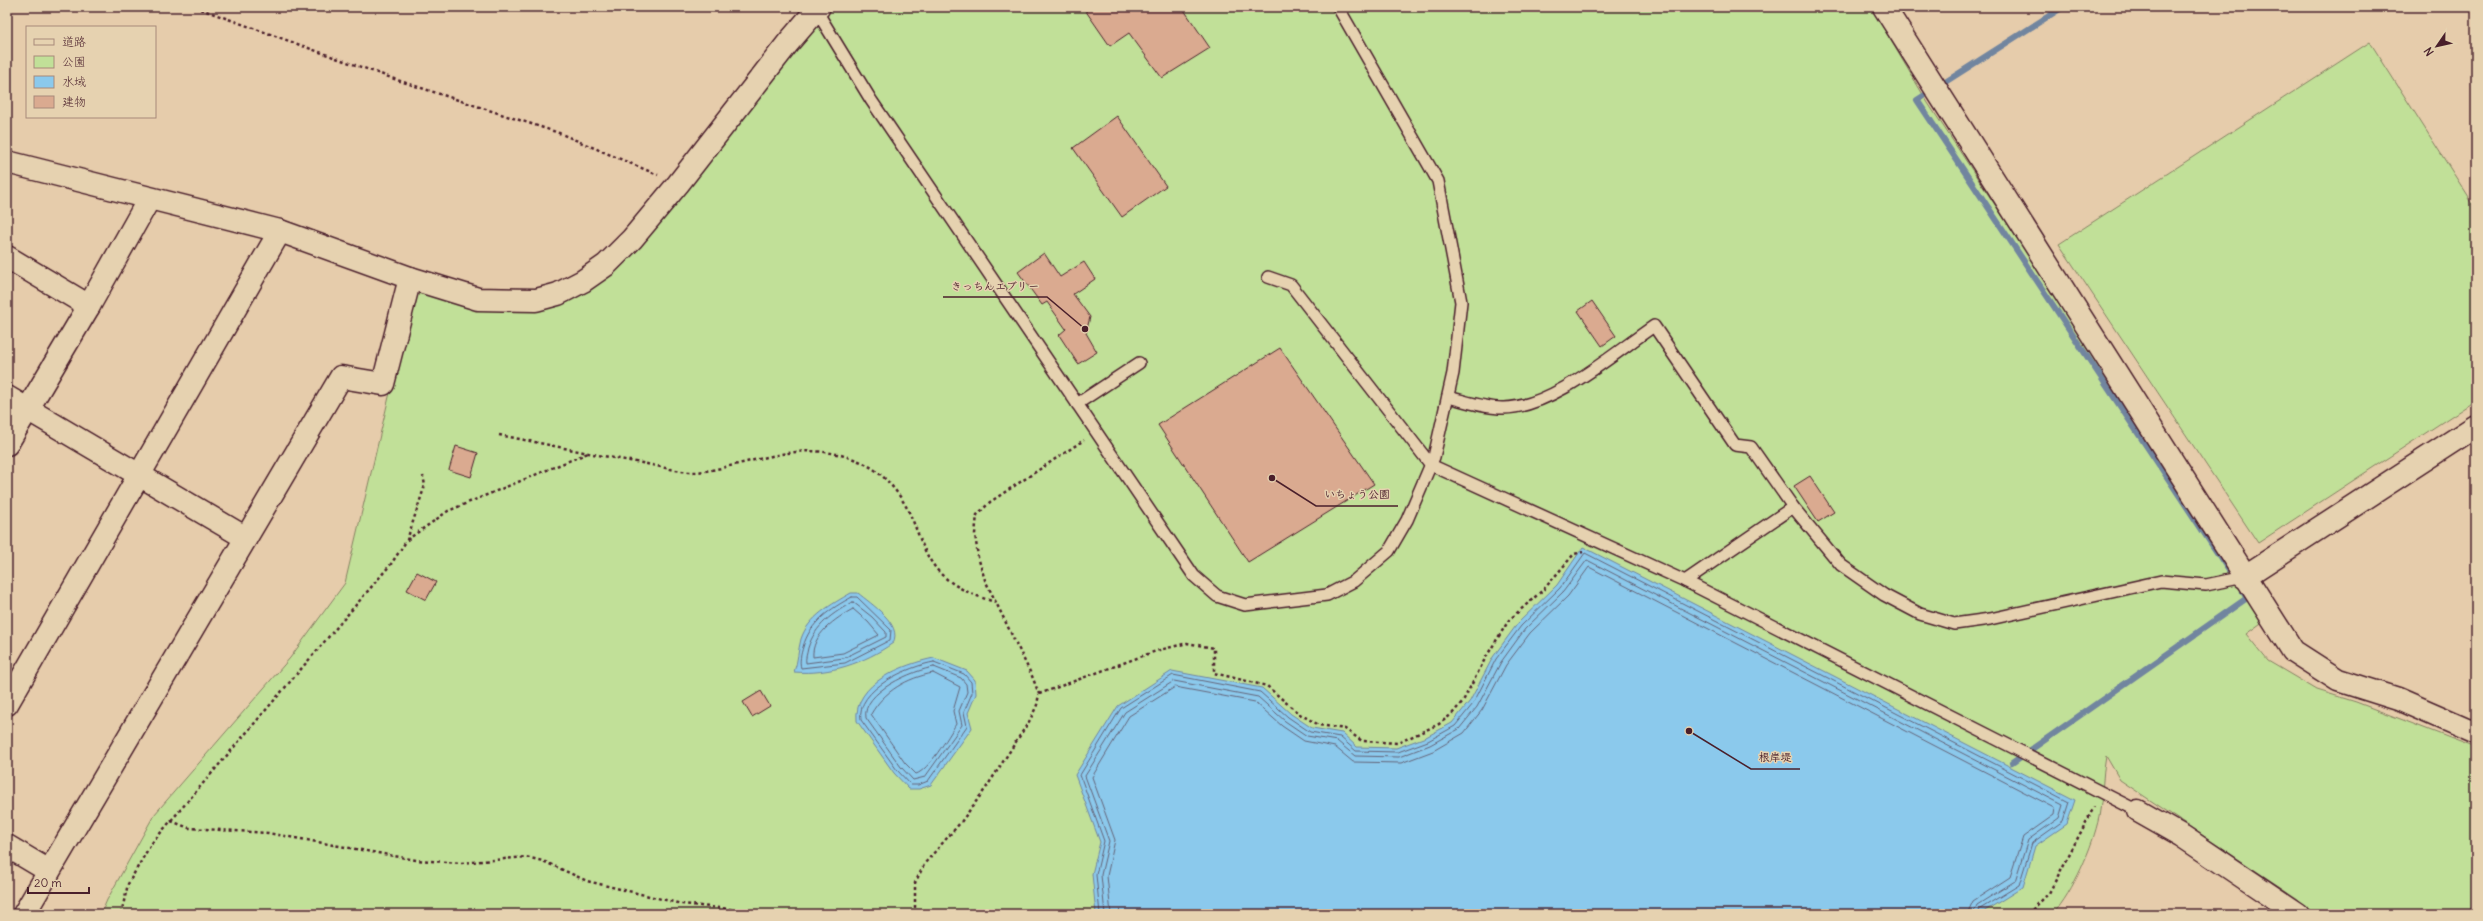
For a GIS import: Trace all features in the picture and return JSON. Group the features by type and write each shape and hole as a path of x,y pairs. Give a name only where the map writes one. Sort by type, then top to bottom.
{"street":[{"path":"1884,7 2244,577 2293,651 2338,680 2398,699 2476,733"},
{"path":"7,162 280,231 410,278 478,299 536,300 558,294 606,265 632,240 678,184 788,43 818,8"},
{"path":"7,444 90,306 149,199"},
{"path":"7,704 280,231"},
{"path":"7,257 90,306"},
{"path":"24,914 341,377 383,384 410,278"},
{"path":"7,397 246,538"},
{"path":"2244,577 2476,426"},
{"path":"2138,810 2182,836 2298,914"},
{"path":"7,846 49,871"}],"lane":[{"path":"818,8 871,100 1194,576 1217,596 1245,605 1327,594 1354,581 1389,551 1407,520 1430,465 1453,373 1461,302 1438,181 1338,7"},
{"path":"1268,277 1291,285 1430,465 1685,581 2138,810"},
{"path":"1448,397 1502,408 1526,405 1549,396 1654,326 1735,445 1751,447 1793,507 1841,565 1884,595 1914,611 1954,624 1990,619 2161,581 2206,585 2244,577"},
{"path":"1077,404 1139,363"},
{"path":"1685,581 1793,507"}],"path":[{"path":"195,7 397,80 559,133 678,184"},
{"path":"915,914 915,883 925,863 961,822 986,788 1030,720 1037,705 1038,694 1032,676 995,602 978,557 975,534 978,515 990,502 1096,432"},
{"path":"499,435 693,472 720,469 797,450 820,450 862,462 880,473 897,492 910,513 927,556 939,572 955,586 977,597 995,602"},
{"path":"407,540 448,511 589,453"},
{"path":"121,914 128,884 138,862 151,844 316,654 391,564 407,540 425,485 423,476"},
{"path":"1038,694 1156,651 1186,643 1205,645 1214,648 1214,672 1267,686 1298,714 1319,725 1346,729 1362,741 1398,743 1439,724 1452,714 1463,701 1486,657 1509,620 1544,589 1574,554 1586,551"},
{"path":"2028,914 2049,893 2097,800"},
{"path":"171,821 189,828 268,833 416,860 461,863 526,857 543,861 587,881 682,904 729,909 745,914"}],"green space":[{"path":"801,7 1871,7 1928,103 2230,562 2264,621 2246,634 2268,661 2317,690 2356,702 2476,748 2476,914 2312,914 2298,899 2120,780 2106,756 2099,817 2092,841 2075,881 2068,894 2053,914 101,914 107,900 154,815 290,658 345,583 414,291 570,297 797,45"},
{"path":"2370,42 2476,209 2476,400 2258,543 2059,244"}],"water":[{"path":"1583,547 2075,800 2067,824 2035,846 2023,887 1980,914 1096,914 1092,874 1100,842 1075,775 1118,706 1172,671 1262,688 1291,714 1312,728 1342,733 1357,747 1396,748 1426,737 1452,723 1470,701 1493,657 1518,623 1557,585"},
{"path":"851,593 858,593 890,622 894,629 895,636 893,643 858,662 846,666 821,672 794,672 801,639 809,624 822,612"},
{"path":"934,658 967,671 975,680 976,694 968,713 972,728 931,785 919,789 909,789 894,773 857,721 858,708 863,696 872,686 883,678 909,665"}],"building":[{"path":"1083,7 1182,7 1210,48 1162,78 1129,33 1110,46"},
{"path":"1117,116 1166,186 1122,217 1073,148"},
{"path":"1044,253 1060,277 1084,262 1095,279 1073,294 1090,317 1086,333 1097,352 1078,364 1059,335 1066,329 1047,302 1042,305 1018,272"},
{"path":"1592,301 1616,336 1602,346 1578,311"},
{"path":"1280,348 1374,484 1248,562 1158,425"},
{"path":"456,446 478,453 471,477 449,470"},
{"path":"1810,476 1834,512 1818,522 1794,486"},
{"path":"417,572 436,582 426,600 407,590"},
{"path":"761,691 770,706 752,717 743,702"}],"waterway":[{"path":"2063,7 1917,100 2228,569"},
{"path":"2012,763 2247,598 2243,592"}],"place":[{"name":"きっちんエブリー","path":"1085,329"},
{"name":"いちょう公園","path":"1272,478"},
{"name":"根岸堤","path":"1689,731"}]}
